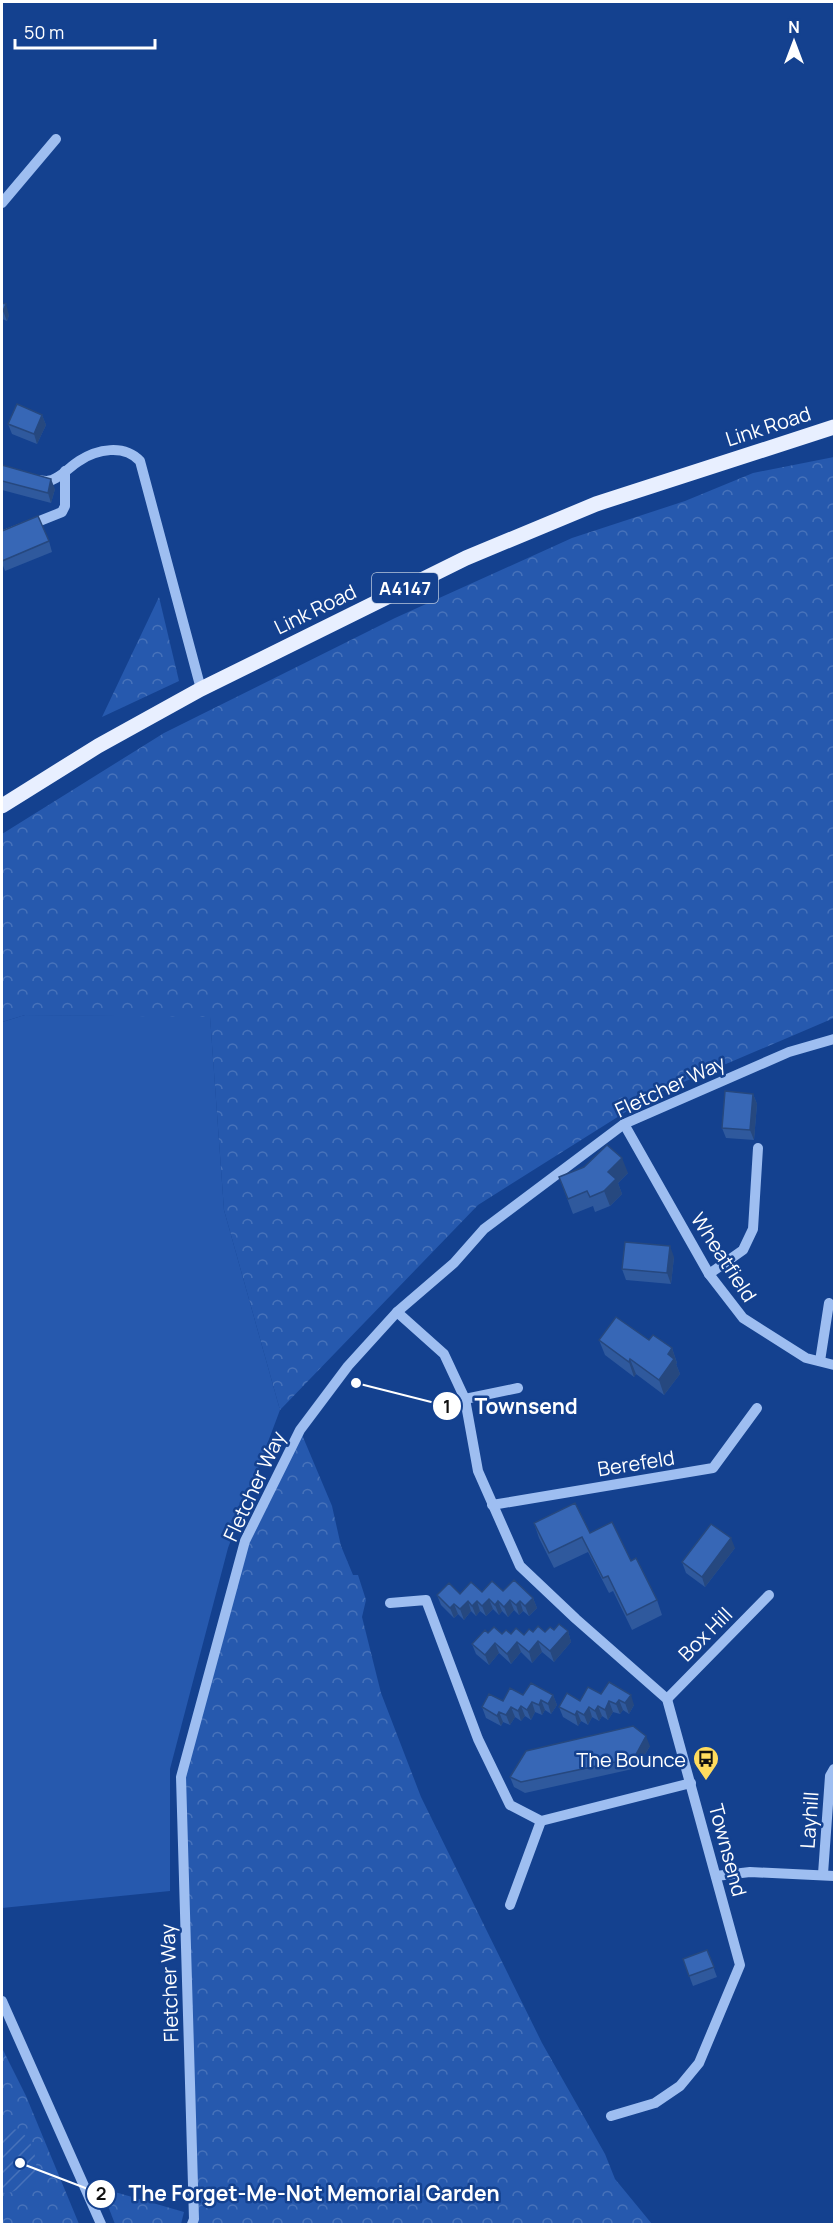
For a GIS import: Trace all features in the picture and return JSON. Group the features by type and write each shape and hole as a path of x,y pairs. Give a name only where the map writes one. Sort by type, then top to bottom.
{"main road":[{"name":"Link Road","path":"2,806 98,746 201,689 487,549 596,504 834,427"}],"street":[{"path":"2,203 56,139"},
{"path":"27,478 50,481 59,478 81,459 108,450 121,450 140,461 201,689"},
{"path":"2,536 62,512 65,506 65,471"},
{"name":"Fletcher Way","path":"192,2224 194,2207 181,1777 245,1540 300,1430 348,1366 397,1312 454,1263 484,1229 624,1124 789,1052 834,1039"},
{"name":"Wheatfield","path":"624,1124 709,1274 743,1318 806,1358 834,1365"},
{"path":"709,1274 742,1250 753,1228 758,1148"},
{"path":"820,1361 829,1303"},
{"path":"397,1312 444,1354 465,1399 478,1471 520,1566 667,1699"},
{"path":"465,1399 518,1388"},
{"name":"Berefeld","path":"492,1505 713,1468 757,1408"},
{"name":"Box Hill","path":"667,1699 769,1595"},
{"path":"390,1603 426,1600 478,1739 510,1805 541,1821 691,1783"},
{"name":"Townsend","path":"611,2116 655,2103 680,2086 699,2063 740,1965 667,1699"},
{"name":"Layhill","path":"829,1875 830,1776 834,1769"},
{"path":"510,1905 541,1821"},
{"path":"716,1876 750,1872 829,1875"},
{"path":"2,2001 100,2224"}],"green space":[{"path":"834,457 834,1018 651,1096 478,1205 280,1410 224,1210 210,1017 25,1015 2,1022 2,834 164,733 395,618 572,538 685,501 753,473"},
{"path":"159,597 179,681 102,717"},
{"path":"25,1015 210,1016 224,1210 280,1410 228,1548 170,1769 170,1891 2,1908 2,1022"},
{"path":"300,1430 332,1506 341,1546 353,1575 358,1575 366,1600 362,1617 381,1693 421,1797 542,2043 605,2154 615,2179 652,2224 193,2224 181,1777 245,1541"},
{"path":"2,2048 26,2096 79,2224 2,2224"},
{"path":"2,2129 20,2131 28,2139 35,2157 36,2172 29,2183 5,2194 2,2190"},
{"path":"101,2188 184,2212 181,2224 115,2224"}],"building":[{"path":"17,404 42,415 34,434 8,424"},
{"path":"2,465 51,479 48,493 2,481"},
{"path":"38,516 49,541 2,561 2,531"},
{"path":"725,1091 753,1094 750,1130 722,1128"},
{"path":"607,1145 622,1158 608,1172 616,1179 604,1191 590,1197 587,1191 568,1199 559,1177 584,1167"},
{"path":"625,1242 670,1246 667,1273 622,1269"},
{"path":"616,1317 649,1340 653,1335 672,1348 668,1354 674,1359 659,1380 599,1340"},
{"path":"575,1503 590,1533 612,1522 631,1561 636,1558 657,1600 627,1615 608,1576 603,1578 582,1537 549,1553 534,1523"},
{"path":"711,1524 731,1538 702,1577 682,1562"},
{"path":"514,1580 533,1598 525,1606 520,1601 516,1605 510,1600 504,1607 498,1601 495,1605 489,1599 482,1606 477,1601 472,1606 468,1601 460,1609 454,1604 450,1608 437,1595 449,1583 460,1594 471,1582 482,1592 492,1581 503,1591"},
{"path":"559,1624 568,1631 550,1651 538,1641 529,1652 517,1642 507,1654 495,1643 485,1655 472,1644 485,1630 488,1633 494,1627 502,1634 506,1630 511,1634 516,1628 524,1635 529,1629 533,1632 538,1626 545,1632 550,1627 554,1630"},
{"path":"609,1682 631,1695 625,1703 619,1700 616,1704 609,1701 605,1710 598,1706 595,1711 589,1707 584,1715 577,1711 575,1715 559,1707 567,1693 580,1701 588,1687 601,1694"},
{"path":"531,1683 553,1695 548,1704 541,1700 539,1705 532,1702 527,1710 521,1706 518,1711 511,1707 506,1715 499,1712 497,1716 482,1707 489,1694 503,1701 510,1688 523,1695"},
{"path":"633,1726 646,1736 634,1758 521,1782 510,1777 526,1751"},
{"path":"707,1950 714,1967 689,1976 683,1959"}],"place":[{"name":"Townsend","path":"356,1383"},
{"name":"The Bounce","path":"706,1782"},
{"name":"The Forget-Me-Not Memorial Garden","path":"20,2163"}]}
